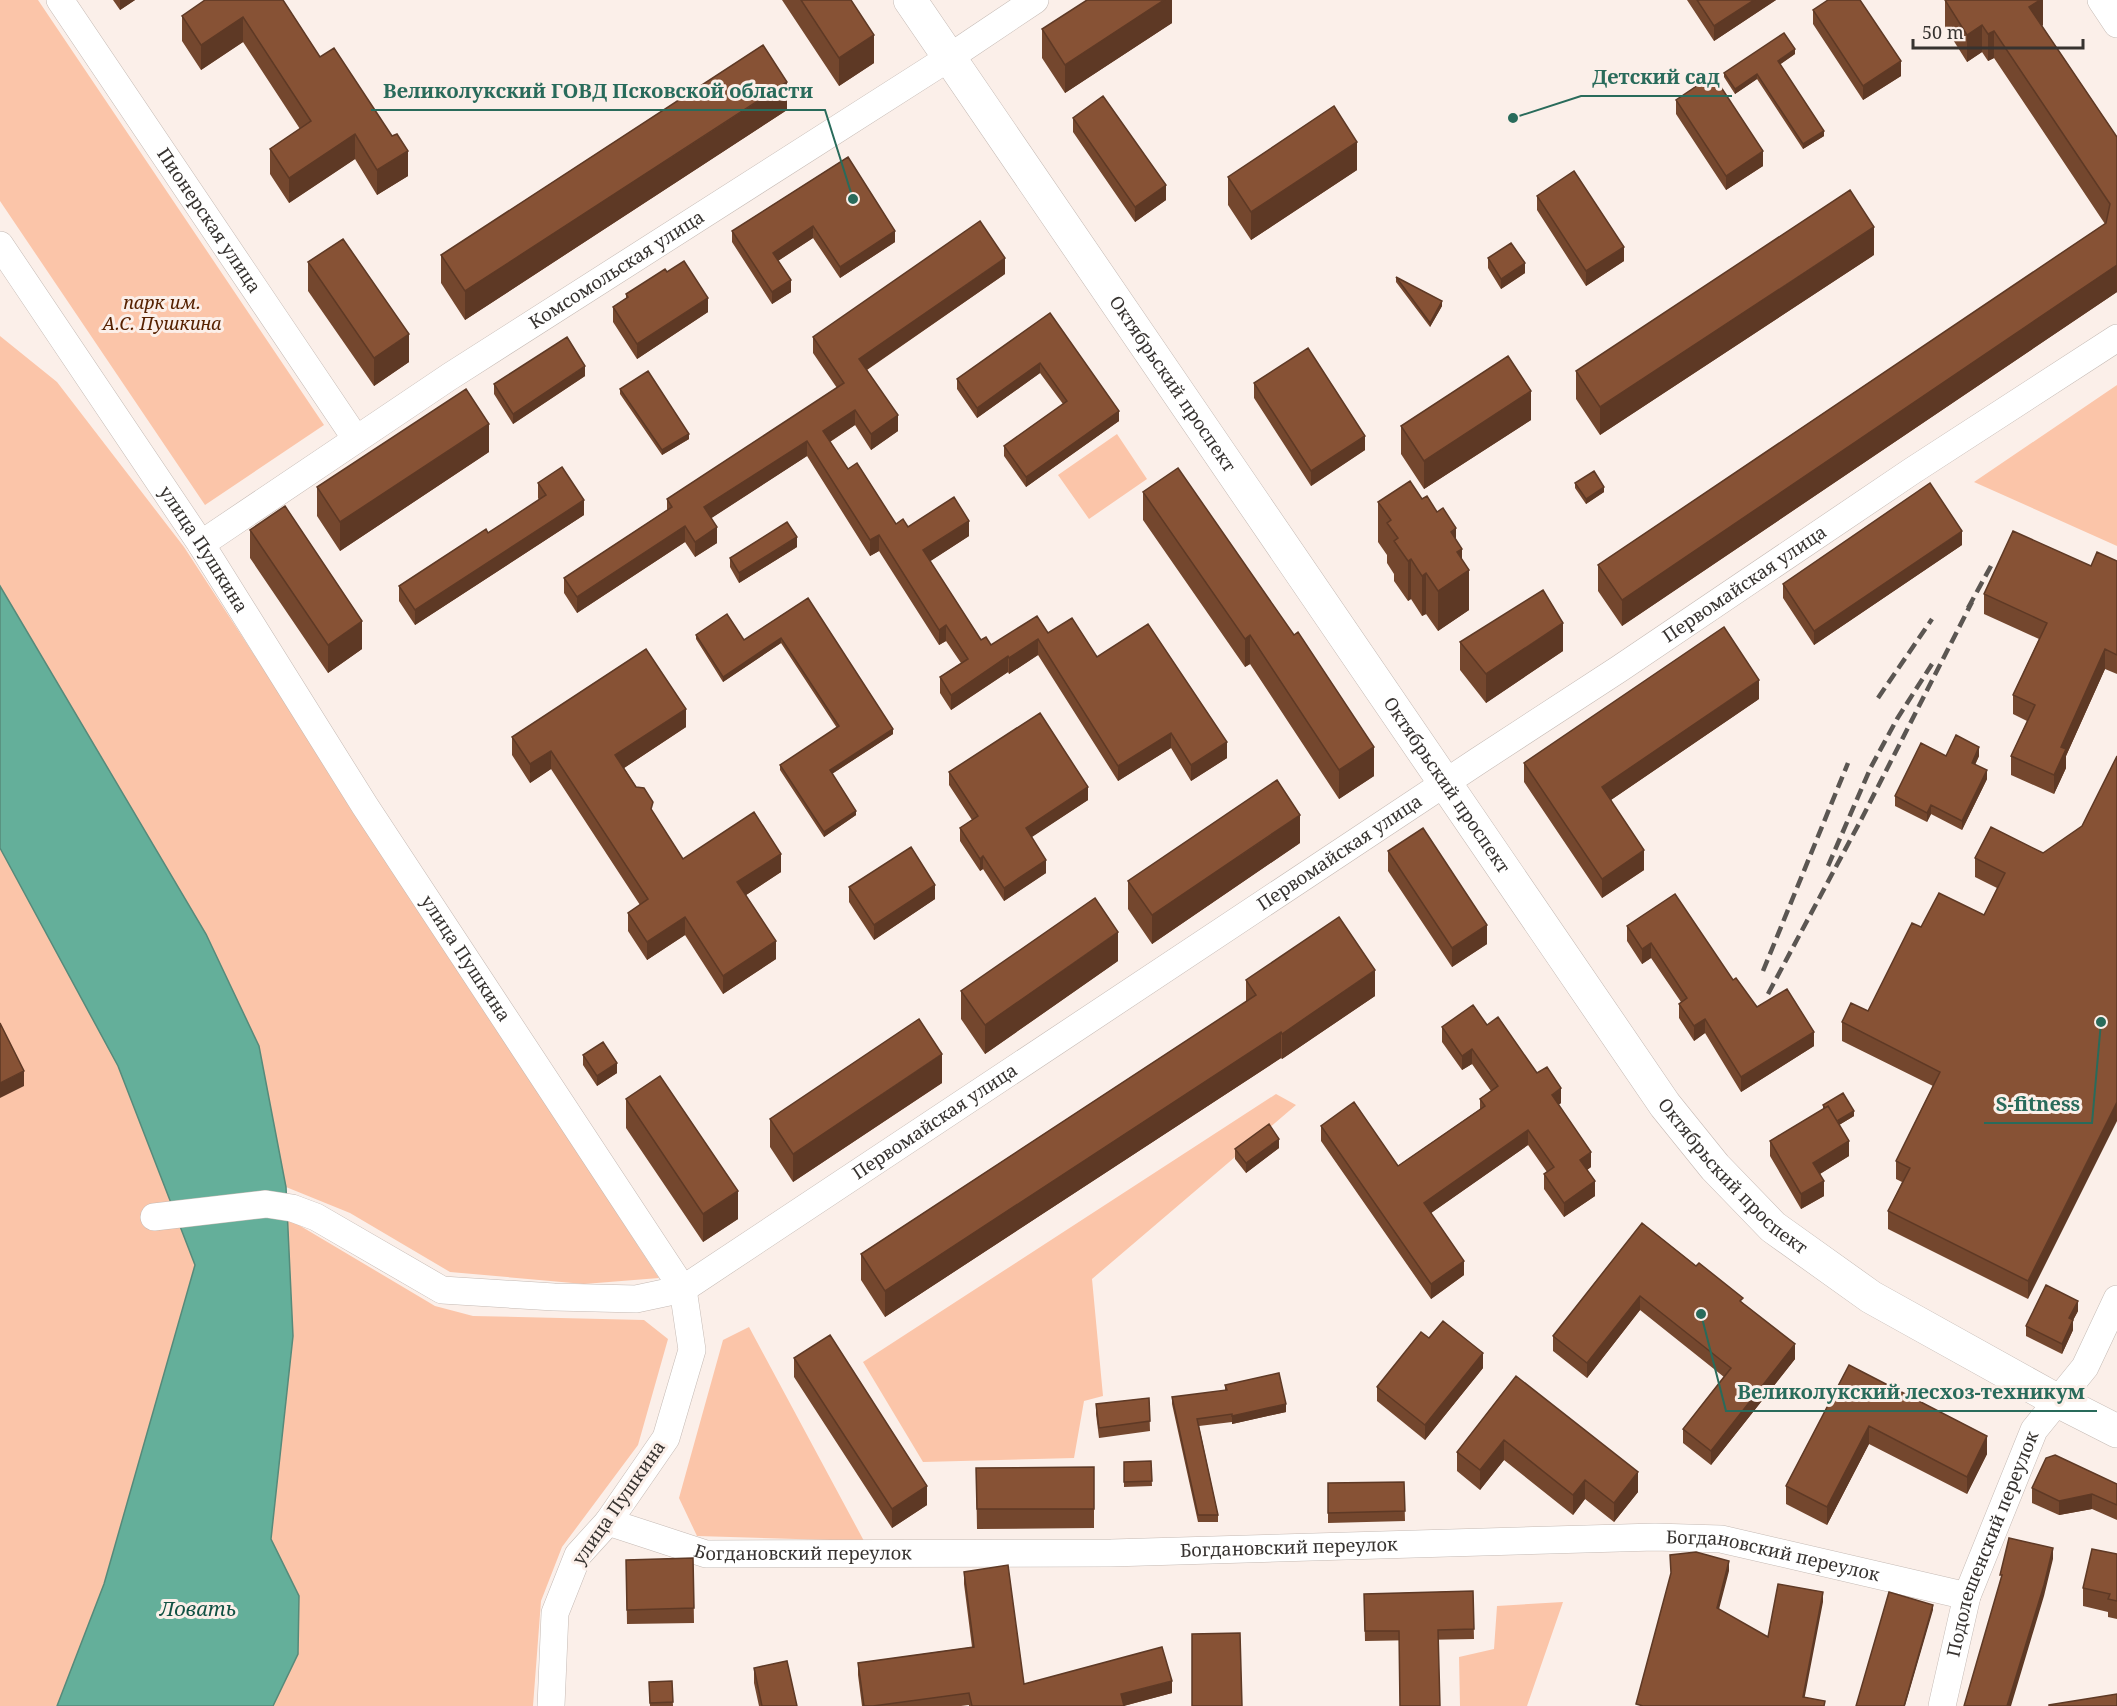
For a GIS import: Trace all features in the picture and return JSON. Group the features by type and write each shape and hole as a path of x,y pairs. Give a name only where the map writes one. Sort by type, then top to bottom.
{"main road":[{"name":"Октябрьский проспект","path":"910,0 1665,1105 1715,1167 1773,1227 1871,1297 2058,1401 2117,1431"}],"street":[{"name":"Пионерская улица","path":"60,0 356,439"},
{"name":"Комсомольская улица","path":"201,544 449,377 950,57 1035,0"},
{"path":"2102,0 2117,24"},
{"name":"улица Пушкина","path":"0,245 201,544 365,806 683,1289 692,1350 666,1438 608,1522 578,1556 555,1613 551,1706"},
{"name":"Первомайская улица","path":"683,1289 1610,676 1912,471 2117,338"},
{"path":"154,1217 266,1204 292,1208 316,1217 442,1290 554,1297 636,1299 683,1289"},
{"name":"Подолешенский переулок","path":"1942,1706 1967,1596 2034,1430 2085,1367 2117,1299"},
{"name":"Богдановский переулок","path":"608,1522 706,1554 1111,1553 1655,1537 1721,1539 1967,1596"}],"green space":[{"name":"парк им. А.С. Пушкина","path":"0,0 38,0 324,425 205,505 0,201"},
{"path":"0,336 57,382 184,547 659,1278 584,1284 450,1272 350,1213 286,1187 259,1046 206,934 0,586"},
{"path":"2117,385 2117,546 1974,482"},
{"path":"1117,434 1147,479 1089,519 1058,475"},
{"path":"0,848 118,1066 195,1265 104,1584 57,1706 0,1706"},
{"path":"1276,1094 1296,1105 1092,1279 1103,1396 1084,1401 1074,1458 923,1462 863,1362"},
{"path":"287,1218 435,1306 473,1316 644,1320 668,1339 638,1445 562,1547 541,1601 533,1706 273,1706 298,1654 299,1596 271,1539 293,1336"},
{"path":"749,1327 864,1541 697,1536 679,1498 723,1340"},
{"path":"1563,1602 1527,1706 1460,1706 1459,1657 1494,1649 1497,1606"}],"water":[{"name":"Ловать","path":"0,586 206,934 259,1046 286,1187 293,1336 271,1539 299,1596 298,1654 273,1706 57,1706 104,1584 195,1265 118,1066 0,848"}],"building":[{"path":"205,0 283,0 320,57 334,48 392,136 397,134 408,151 377,170 355,134 289,178 270,149 311,121 243,17 201,45 182,16"},
{"path":"801,0 851,0 874,35 839,58"},
{"path":"1087,0 1164,0 1065,65 1042,29"},
{"path":"1697,0 1754,0 1714,26"},
{"path":"1828,0 1860,0 1901,61 1863,86 1813,10"},
{"path":"1945,0 2040,0 2029,7 2117,137 2117,265 1622,600 1598,565 2106,223 2110,204 1994,31 1988,34 1982,25 1967,35"},
{"path":"1784,33 1795,49 1778,61 1824,131 1803,144 1757,74 1735,89 1724,73"},
{"path":"763,45 787,82 465,291 441,255"},
{"path":"1713,75 1763,151 1726,176 1676,100"},
{"path":"1103,96 1166,185 1135,207 1073,118"},
{"path":"1334,106 1357,142 1251,212 1228,177"},
{"path":"848,157 895,231 840,267 813,226 773,253 791,280 772,292 732,231"},
{"path":"1574,171 1624,247 1586,271 1537,196"},
{"path":"1850,190 1874,227 1600,407 1576,371"},
{"path":"980,221 1005,258 859,359 898,415 871,434 855,410 823,431 848,469 857,463 896,524 903,519 908,527 954,497 969,521 923,550 981,640 986,637 991,645 1037,616 1048,633 1072,618 1097,657 1148,624 1227,742 1191,765 1171,733 1118,766 1038,639 1009,658 1008,656 951,695 940,677 968,659 946,625 939,630 879,535 870,540 807,441 704,507 717,527 695,542 685,526 577,597 564,578 672,507 667,499 844,383 813,337"},
{"path":"343,239 409,334 374,358 308,262"},
{"path":"1511,243 1525,263 1501,279 1488,258"},
{"path":"684,261 708,298 637,344 613,307 628,297 626,294 665,269 667,272"},
{"path":"1396,277 1442,301 1430,323"},
{"path":"1050,313 1119,411 1026,477 1004,446 1067,401 1040,363 977,408 957,379"},
{"path":"567,337 585,366 513,414 494,384"},
{"path":"1308,348 1365,436 1311,471 1254,383"},
{"path":"1508,356 1531,391 1424,461 1401,426"},
{"path":"648,371 689,434 662,450 620,389"},
{"path":"466,389 489,424 340,522 317,487"},
{"path":"562,467 584,500 415,610 399,586 486,529 488,533 546,495 538,483"},
{"path":"1178,468 1294,635 1298,632 1374,747 1339,770 1250,635 1245,639 1143,492"},
{"path":"1594,471 1604,487 1586,499 1575,483"},
{"path":"1410,481 1422,499 1427,496 1437,512 1443,508 1456,528 1451,532 1462,549 1457,552 1469,570 1438,591 1426,573 1422,576 1411,559 1408,561 1394,541 1398,538 1387,523 1391,520 1378,502"},
{"path":"1930,483 1962,531 1814,631 1783,584"},
{"path":"285,506 362,621 328,645 250,530"},
{"path":"787,522 797,537 739,573 730,558"},
{"path":"2013,531 2091,566 2097,552 2117,561 2117,655 2105,649 2061,747 2066,749 2054,775 2011,756 2035,705 2013,695 2047,623 1984,594"},
{"path":"1543,590 1563,623 1486,674 1460,642"},
{"path":"808,598 893,729 830,770 856,811 824,832 780,765 839,726 781,638 723,677 696,635 727,614 744,640"},
{"path":"1724,627 1759,680 1602,787 1644,850 1602,879 1524,763"},
{"path":"646,649 686,709 615,755 636,787 644,788 653,802 651,809 683,859 754,812 781,854 737,882 776,941 723,976 685,917 647,942 628,913 648,899 551,751 530,764 512,737"},
{"path":"1040,713 1088,787 1026,828 1046,860 1004,888 983,856 980,859 960,828 978,816 949,772"},
{"path":"1956,735 1979,747 1972,763 1987,770 1962,821 1931,805 1927,813 1895,796 1921,743 1946,756"},
{"path":"2117,756 2117,1102 2028,1281 1888,1211 1910,1168 1896,1161 1940,1072 1842,1022 1851,1003 1868,1011 1912,923 1921,927 1939,893 1984,915 2005,873 1975,858 1991,827 2043,853 2082,826"},
{"path":"1277,780 1300,815 1152,915 1128,881"},
{"path":"1423,828 1487,925 1452,948 1388,851"},
{"path":"911,847 935,885 874,925 849,887"},
{"path":"1675,894 1733,980 1736,978 1757,1007 1787,989 1814,1032 1741,1077 1705,1019 1694,1026 1679,1004 1687,998 1651,943 1642,949 1627,926"},
{"path":"1095,898 1118,932 985,1025 961,991"},
{"path":"1339,917 1375,970 1282,1034 1281,1032 885,1291 861,1254 1256,995 1246,980"},
{"path":"1473,1005 1487,1025 1498,1017 1537,1073 1547,1067 1561,1088 1552,1095 1591,1152 1580,1160 1595,1181 1564,1203 1544,1174 1554,1167 1528,1130 1424,1203 1464,1261 1431,1284 1321,1126 1354,1102 1398,1166 1485,1106 1480,1099 1498,1086 1472,1049 1462,1056 1442,1027"},
{"path":"919,1019 942,1054 793,1154 770,1119"},
{"path":"0,1023 24,1071 0,1083"},
{"path":"603,1042 617,1063 597,1076 583,1055"},
{"path":"660,1076 738,1191 703,1214 626,1099"},
{"path":"1843,1093 1854,1111 1837,1121 1828,1106 1825,1108 1823,1105"},
{"path":"1828,1106 1849,1141 1813,1163 1824,1181 1801,1194 1770,1141"},
{"path":"1269,1124 1279,1139 1246,1163 1235,1149"},
{"path":"1642,1223 1696,1266 1699,1263 1743,1298 1740,1301 1795,1344 1711,1451 1683,1429 1731,1368 1640,1296 1587,1363 1553,1336"},
{"path":"2046,1285 2078,1301 2069,1318 2073,1320 2062,1344 2026,1326"},
{"path":"1443,1321 1483,1353 1425,1425 1377,1387 1421,1332 1429,1338"},
{"path":"830,1335 927,1486 892,1509 794,1358"},
{"path":"1849,1365 1987,1436 1967,1477 1869,1426 1827,1507 1786,1486"},
{"path":"1279,1373 1286,1404 1232,1416 1232,1414 1197,1419 1218,1515 1198,1515 1172,1397 1227,1390 1225,1385"},
{"path":"1516,1376 1638,1472 1614,1503 1585,1480 1573,1495 1504,1440 1480,1470 1457,1452"},
{"path":"1149,1398 1150,1421 1099,1428 1096,1404"},
{"path":"2055,1455 2117,1484 2117,1505 2092,1494 2059,1501 2032,1488 2046,1458"},
{"path":"1151,1461 1152,1481 1124,1482 1124,1462"},
{"path":"1094,1467 1094,1509 977,1509 976,1468"},
{"path":"1404,1482 1405,1511 1328,1513 1328,1483"},
{"path":"2009,1538 2053,1548 2044,1585 2007,1706 1964,1706 2002,1575 2000,1575"},
{"path":"2092,1549 2117,1554 2117,1601 2108,1599 2110,1594 2083,1588"},
{"path":"1696,1552 1729,1561 1717,1608 1768,1637 1778,1584 1823,1592 1803,1697 1825,1701 1824,1706 1643,1706 1636,1704 1671,1573 1670,1555"},
{"path":"693,1558 694,1608 627,1610 626,1560"},
{"path":"1008,1565 1024,1684 1162,1647 1172,1681 1121,1694 1124,1706 972,1706 969,1693 864,1706 858,1663 974,1647 964,1572"},
{"path":"1473,1591 1474,1629 1438,1630 1440,1706 1400,1706 1399,1631 1365,1631 1364,1594"},
{"path":"1889,1592 1933,1605 1904,1706 1856,1706"},
{"path":"1240,1633 1242,1706 1192,1706 1192,1634"},
{"path":"787,1661 797,1706 762,1706 754,1668"},
{"path":"672,1681 673,1702 650,1703 649,1682"},
{"path":"2117,1694 2117,1706 2049,1706 2049,1705"}],"railway":[{"path":"1968,608 1991,566"},
{"path":"1768,994 1862,818 1972,602"},
{"path":"1878,698 1932,619"},
{"path":"1828,866 1871,767 1897,719 1932,664"},
{"path":"1763,971 1848,763"}],"place":[{"name":"Детский сад","path":"1513,118"},
{"name":"Великолукский ГОВД Псковской области","path":"853,199"},
{"name":"S-fitness","path":"2101,1022"},
{"name":"Великолукский лесхоз-техникум","path":"1701,1314"}]}
